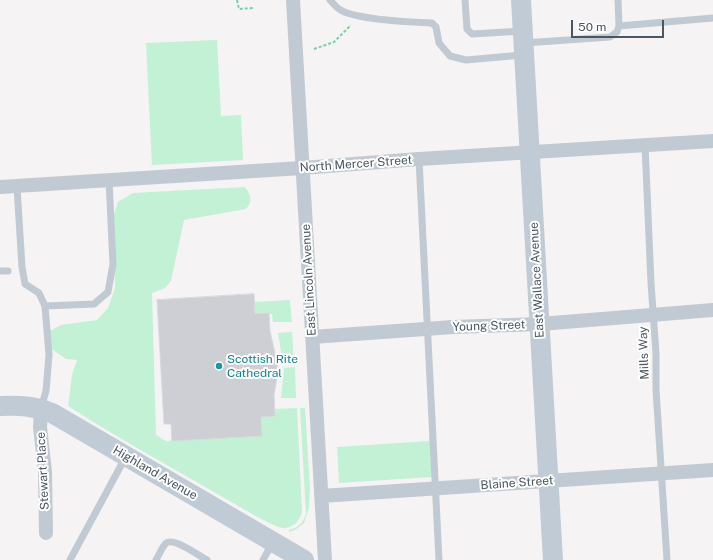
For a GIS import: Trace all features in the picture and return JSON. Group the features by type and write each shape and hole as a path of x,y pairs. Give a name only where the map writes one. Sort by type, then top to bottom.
{"street":[{"name":"East Lincoln Avenue","path":"293,0 325,560"},
{"name":"East Wallace Avenue","path":"521,0 553,560"},
{"name":"North Mercer Street","path":"0,188 419,159 713,141"},
{"name":"Young Street","path":"312,337 428,329 540,324 713,310"},
{"name":"Highland Avenue","path":"0,406 19,405 41,409 52,413 304,560"},
{"name":"Stewart Place","path":"41,409 40,427 45,472 46,533"},
{"name":"Blaine Street","path":"321,496 713,470"}],"lane":[{"path":"330,0 339,10 361,16 400,22 432,23 436,27 439,43 450,56 466,60 524,43 610,37 617,32 619,26 618,0"},
{"path":"465,0 467,29 472,34 524,43"},
{"path":"619,26 713,18"},
{"name":"Mills Way","path":"645,145 656,353 656,390 667,560"},
{"path":"419,159 439,560"},
{"path":"45,306 94,304 108,292 113,264 109,180"},
{"path":"17,187 22,267 25,284 39,292 45,306 49,355 46,391 41,409"},
{"path":"70,560 126,456"},
{"path":"156,560 166,543 169,542 178,543 207,560"},
{"path":"263,560 273,542"}],"path":[{"path":"237,0 239,9 253,8"},
{"path":"314,49 334,42 361,16"}],"green space":[{"path":"217,40 221,116 241,115 243,160 152,165 146,43"},
{"path":"245,187 250,198 250,204 246,209 184,220 171,281 165,288 152,293 156,435 166,441 262,436 261,417 275,416 275,409 297,408 302,512 296,523 287,528 278,527 271,524 126,442 68,406 72,375 77,360 66,359 50,348 50,331 61,325 97,320 108,308 115,288 114,214 118,202 133,193"},
{"path":"290,300 292,322 273,322 272,314 255,314 254,302"},
{"path":"292,332 294,363 283,364 278,333"},
{"path":"295,367 296,398 281,398 284,368"},
{"path":"300,408 305,408 310,488 309,508 304,523 295,530 289,532 289,530 300,525 306,514"},
{"path":"430,433 432,477 339,483 337,447 429,441"}],"building":[{"name":"Scottish Rite Cathedral","path":"254,294 255,314 269,313 270,331 277,362 277,377 274,395 275,416 261,417 262,436 172,441 171,424 164,424 157,300"}],"place":[{"name":"Scottish Rite Cathedral","path":"219,366"}]}
